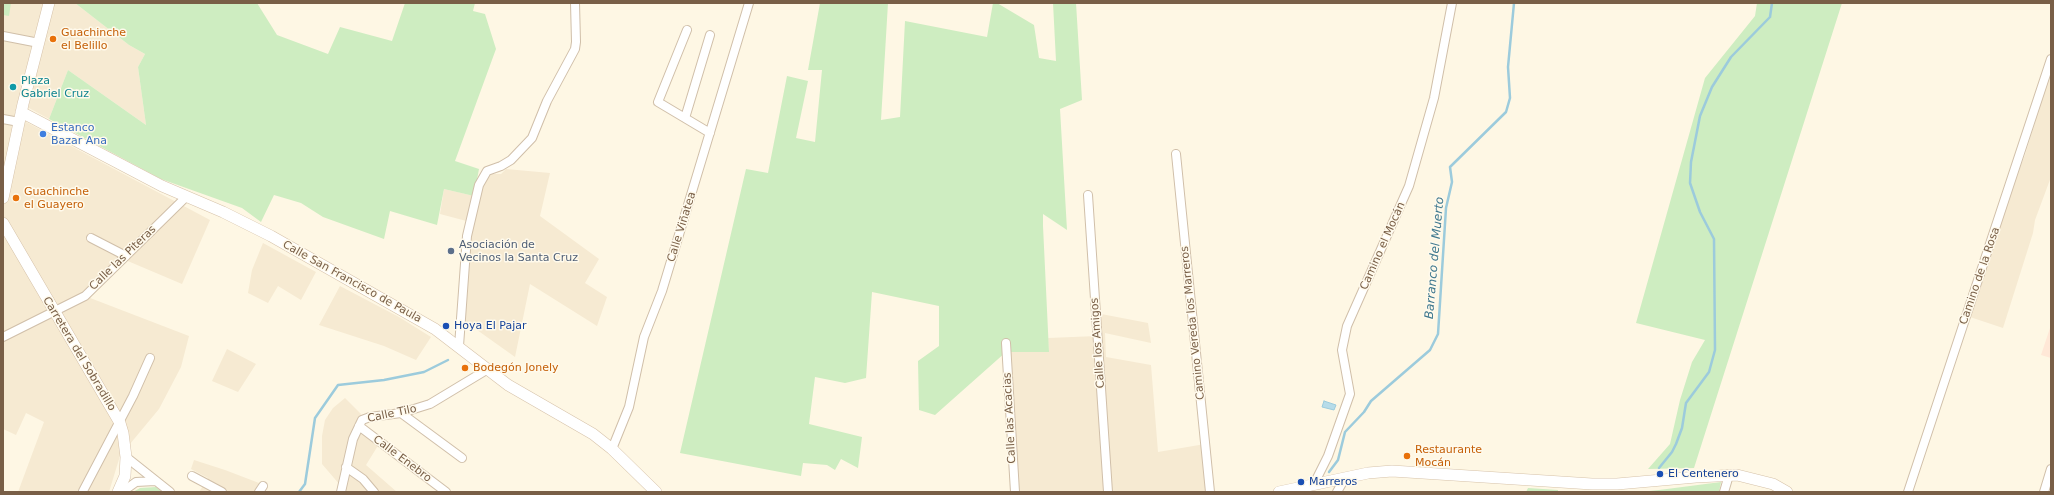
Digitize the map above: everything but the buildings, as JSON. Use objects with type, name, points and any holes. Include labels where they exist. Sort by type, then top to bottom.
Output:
[{"type":"main road","points":[[3,198],[20,117],[49,3]]},
{"type":"main road","name":"Calle San Francisco de Paula","points":[[20,117],[186,197],[224,212],[271,236],[435,328],[508,385],[573,422],[612,449],[656,492]]},
{"type":"main road","name":"Carretera del Sobradillo","points":[[3,223],[120,422],[126,445],[126,457],[125,476],[118,492]]},
{"type":"main road","points":[[1279,492],[1368,473],[1407,471],[1592,484],[1617,484],[1729,475],[1773,484],[1787,492]]},
{"type":"street","points":[[459,346],[467,236],[479,185],[487,171],[501,166],[511,160],[532,138],[547,101],[574,49],[576,42],[575,3]]},
{"type":"street","name":"Calle Viñatea","points":[[612,449],[629,407],[644,337],[662,291],[749,3]]},
{"type":"street","name":"Camino el Mocán","points":[[1314,484],[1328,456],[1350,394],[1342,350],[1347,326],[1409,186],[1434,98],[1452,3]]},
{"type":"street","points":[[687,30],[658,102],[710,133]]},
{"type":"street","points":[[685,118],[710,35]]},
{"type":"street","points":[[3,36],[39,43]]},
{"type":"street","name":"Camino de la Rosa","points":[[1908,492],[2051,59]]},
{"type":"street","points":[[3,119],[20,117]]},
{"type":"street","name":"Camino Vereda los Marreros","points":[[1176,154],[1210,492]]},
{"type":"street","name":"Calle los Amigos","points":[[1088,195],[1108,492]]},
{"type":"street","name":"Calle las Piteras","points":[[3,337],[85,296],[186,197]]},
{"type":"street","points":[[91,238],[126,256]]},
{"type":"street","name":"Calle las Acacias","points":[[1006,343],[1015,492]]},
{"type":"street","points":[[84,491],[120,422],[150,358]]},
{"type":"street","name":"Calle Tilo","points":[[341,492],[353,439],[362,420],[370,417],[401,413],[436,402],[488,369]]},
{"type":"street","points":[[401,413],[462,458]]},
{"type":"street","name":"Calle Enebro","points":[[359,426],[446,492]]},
{"type":"street","points":[[126,457],[170,492]]},
{"type":"street","points":[[346,467],[363,479],[374,492]]},
{"type":"street","points":[[2044,492],[2051,469]]},
{"type":"street","points":[[1724,492],[1729,475]]},
{"type":"street","points":[[192,476],[222,492]]},
{"type":"street","points":[[1337,492],[1345,478]]},
{"type":"street","points":[[122,492],[136,482],[155,481]]},
{"type":"shaded area","points":[[3,3],[75,3],[129,45],[145,54],[138,67],[146,125],[68,70],[49,119],[29,108],[26,122],[210,220],[182,284],[123,259],[85,296],[189,336],[181,367],[159,409],[120,456],[109,492],[18,492],[44,422],[26,413],[16,435],[3,429]]},
{"type":"shaded area","points":[[2051,69],[2051,177],[2035,220],[2033,233],[2003,328],[1970,317],[2013,185],[2025,155]]},
{"type":"shaded area","points":[[506,169],[550,173],[540,216],[599,259],[585,283],[607,297],[597,326],[530,284],[515,357],[463,320],[470,242],[474,223],[440,214],[444,189],[479,197],[486,177],[490,174],[501,174]]},
{"type":"shaded area","points":[[263,243],[316,272],[301,300],[278,286],[268,303],[248,293],[252,270]]},
{"type":"shaded area","points":[[340,286],[399,317],[431,337],[416,360],[384,346],[319,325]]},
{"type":"shaded area","points":[[1096,313],[1148,323],[1151,343],[1105,333],[1106,357],[1151,365],[1158,452],[1205,444],[1210,492],[1015,492],[1006,352],[1049,352],[1048,338],[1097,336]]},
{"type":"shaded area","points":[[2051,325],[2051,358],[2041,355]]},
{"type":"shaded area","points":[[227,349],[256,364],[238,392],[212,381]]},
{"type":"shaded area","points":[[345,398],[361,414],[350,437],[340,485],[322,464],[322,436],[325,420],[333,408]]},
{"type":"shaded area","points":[[362,432],[379,444],[366,465],[397,492],[342,492],[356,443]]},
{"type":"shaded area","points":[[194,460],[259,483],[254,492],[199,492],[208,478],[191,469]]},
{"type":"green space","points":[[3,3],[11,3],[9,16],[3,15]]},
{"type":"green space","points":[[75,3],[257,3],[277,35],[328,54],[340,27],[392,41],[405,3],[475,3],[473,11],[485,14],[496,49],[455,161],[479,169],[474,196],[444,189],[437,225],[390,211],[384,239],[323,217],[301,203],[274,195],[261,222],[242,208],[161,179],[49,119],[68,70],[146,125],[138,67],[145,54],[129,45]]},
{"type":"green space","points":[[820,3],[888,3],[881,120],[900,117],[905,21],[987,37],[993,3],[997,3],[1034,25],[1039,58],[1056,61],[1053,3],[1076,3],[1082,100],[1060,109],[1067,230],[1043,214],[1049,352],[1006,352],[935,415],[919,410],[918,361],[939,346],[939,306],[872,292],[866,378],[845,383],[815,377],[809,424],[862,437],[858,468],[841,459],[835,470],[827,465],[803,463],[801,476],[680,453],[746,169],[768,173],[787,76],[808,81],[796,138],[815,142],[822,70],[808,70]]},
{"type":"green space","points":[[1757,3],[1842,3],[1694,468],[1648,469],[1670,444],[1680,400],[1692,362],[1705,340],[1636,323],[1705,78],[1755,16]]},
{"type":"green space","points":[[1721,482],[1719,492],[1639,492],[1659,490]]},
{"type":"green space","points":[[156,487],[162,492],[133,492],[140,488]]},
{"type":"green space","points":[[1528,488],[1558,490],[1558,492],[1526,492]]},
{"type":"water","points":[[1324,401],[1336,405],[1334,410],[1322,407]]},
{"type":"waterway","name":"Barranco del Muerto","points":[[1329,472],[1338,460],[1345,432],[1364,412],[1371,401],[1430,350],[1438,334],[1446,208],[1452,182],[1450,167],[1506,112],[1510,98],[1508,67],[1514,3]]},
{"type":"waterway","points":[[1659,468],[1672,452],[1676,444],[1682,428],[1686,403],[1709,372],[1715,350],[1714,239],[1700,212],[1690,183],[1691,162],[1700,116],[1712,87],[1731,57],[1770,17],[1772,3]]},
{"type":"waterway","points":[[299,492],[305,484],[315,418],[338,385],[384,380],[424,372],[448,360]]},
{"type":"place","name":"Guachinche el Belillo","points":[[53,39]]},
{"type":"place","name":"Plaza Gabriel Cruz","points":[[13,87]]},
{"type":"place","name":"Estanco Bazar Ana","points":[[43,134]]},
{"type":"place","name":"Guachinche el Guayero","points":[[16,198]]},
{"type":"place","name":"Asociación de Vecinos la Santa Cruz","points":[[451,251]]},
{"type":"place","name":"Hoya El Pajar","points":[[446,326]]},
{"type":"place","name":"Bodegón Jonely","points":[[465,368]]},
{"type":"place","name":"Restaurante Mocán","points":[[1407,456]]},
{"type":"place","name":"El Centenero","points":[[1660,474]]},
{"type":"place","name":"Marreros","points":[[1301,482]]}]
